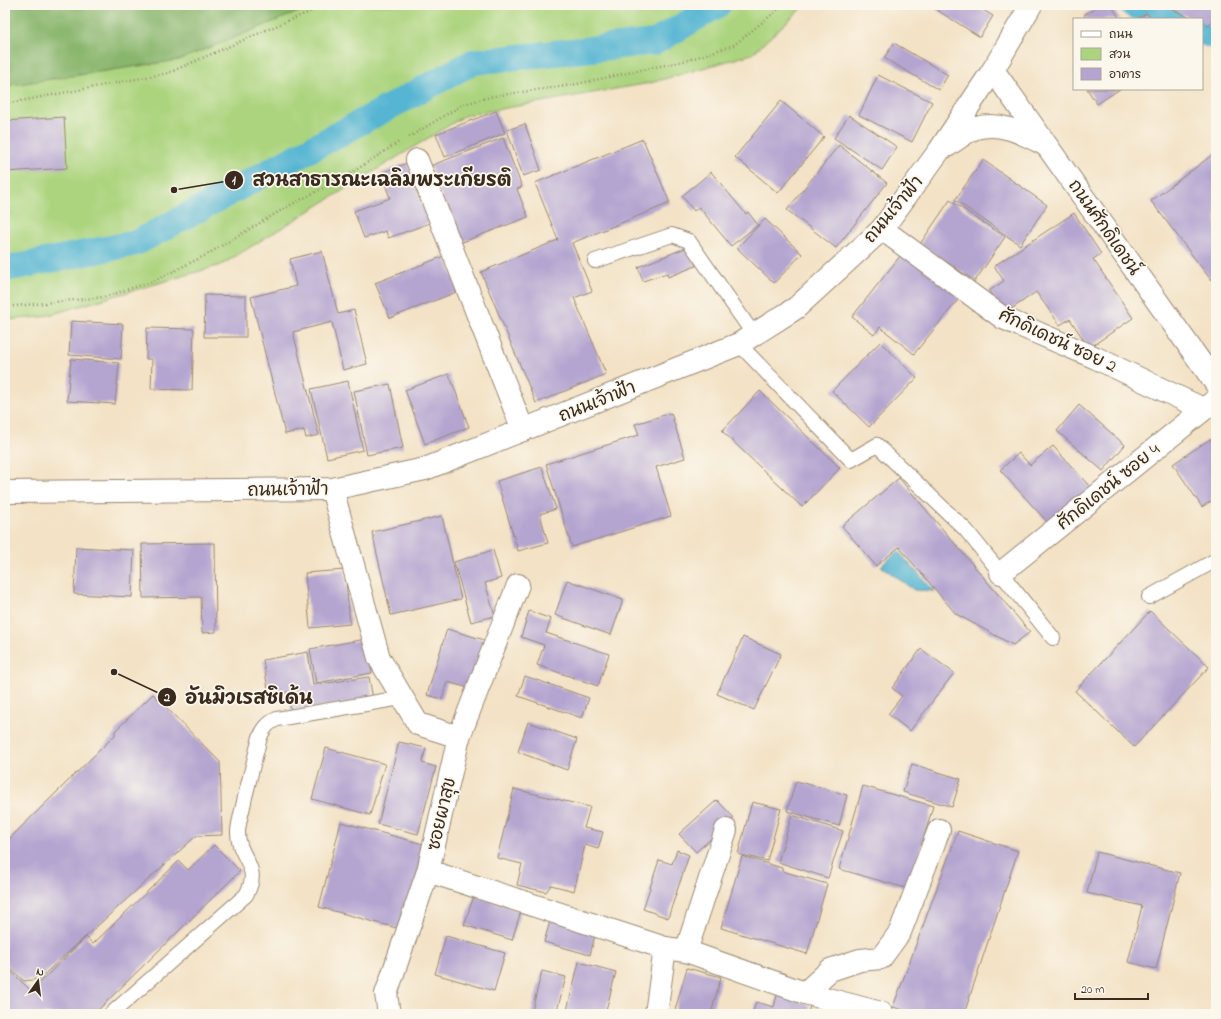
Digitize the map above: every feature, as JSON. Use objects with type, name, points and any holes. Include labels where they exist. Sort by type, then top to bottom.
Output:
[{"type":"street","name":"ถนนเจ้าฟ้า","points":[[5,492],[332,488],[424,469],[746,340],[796,308],[882,229],[939,151],[993,70],[1028,10]]},
{"type":"street","name":"ถนนศักดิเดชน์","points":[[993,70],[1216,384]]},
{"type":"street","points":[[939,151],[975,128],[990,127],[1015,129],[1046,145]]},
{"type":"street","points":[[417,160],[523,430]]},
{"type":"street","name":"ศักดิเดชน์ ซอย 2","points":[[882,229],[1003,318],[1210,405]]},
{"type":"street","name":"ศักดิเดชน์ ซอย 4","points":[[1001,573],[1210,405]]},
{"type":"street","points":[[332,488],[379,658],[401,698],[418,724],[459,737]]},
{"type":"street","name":"ซอยผาสุข","points":[[518,585],[459,737],[428,871],[665,948],[686,951],[806,993],[881,1013]]},
{"type":"street","points":[[686,951],[726,830]]},
{"type":"street","points":[[806,993],[830,970],[860,960],[881,958],[900,932],[939,830]]},
{"type":"street","points":[[388,1014],[386,994],[428,871]]},
{"type":"street","points":[[656,1014],[665,948]]},
{"type":"lane","points":[[595,261],[672,235],[688,241],[746,340],[851,460],[877,445],[966,530],[1054,638]]},
{"type":"lane","points":[[1149,597],[1216,560]]},
{"type":"lane","points":[[111,1014],[246,895],[249,890],[252,873],[250,865],[241,847],[238,831],[260,737],[267,725],[277,719],[401,698]]},
{"type":"path","points":[[5,104],[168,73],[327,5]]},
{"type":"green space","points":[[5,5],[805,5],[752,54],[650,83],[466,115],[221,265],[42,317],[5,320]]},
{"type":"green space","points":[[5,5],[315,5],[179,60],[5,86]]},
{"type":"water","points":[[898,551],[934,591],[914,590],[881,566]]},
{"type":"building","points":[[929,5],[975,5],[993,16],[980,37]]},
{"type":"building","points":[[1100,5],[1111,5],[1119,18],[1086,18],[1084,15]]},
{"type":"building","points":[[1163,5],[1216,5],[1216,12],[1209,26],[1203,23],[1203,18],[1191,18]]},
{"type":"building","points":[[1147,13],[1150,18],[1140,18]]},
{"type":"building","points":[[894,43],[948,75],[939,90],[884,58]]},
{"type":"building","points":[[878,75],[932,102],[912,142],[859,115]]},
{"type":"building","points":[[1088,90],[1118,90],[1097,104]]},
{"type":"building","points":[[781,101],[824,137],[778,193],[735,157]]},
{"type":"building","points":[[496,111],[505,133],[445,157],[436,134]]},
{"type":"building","points":[[849,115],[897,147],[882,170],[834,138]]},
{"type":"building","points":[[64,117],[67,168],[5,172],[5,121]]},
{"type":"building","points":[[525,124],[541,170],[523,176],[507,130]]},
{"type":"building","points":[[503,138],[522,187],[517,189],[528,217],[460,243],[430,166]]},
{"type":"building","points":[[643,139],[670,203],[572,243],[592,291],[574,298],[606,374],[536,403],[481,272],[558,240],[535,183]]},
{"type":"building","points":[[839,145],[887,183],[836,248],[787,210]]},
{"type":"building","points":[[1216,152],[1216,276],[1211,280],[1151,201]]},
{"type":"building","points":[[983,160],[1047,205],[1020,245],[955,200]]},
{"type":"building","points":[[407,163],[430,223],[388,238],[386,231],[364,238],[354,211],[390,198],[381,173]]},
{"type":"building","points":[[711,172],[746,214],[748,212],[758,225],[731,246],[699,207],[694,211],[682,196]]},
{"type":"building","points":[[950,200],[1005,237],[975,281],[920,244]]},
{"type":"building","points":[[1074,213],[1101,254],[1093,259],[1133,318],[1089,348],[1070,319],[1060,325],[1036,292],[1004,314],[989,291],[1004,281],[994,266]]},
{"type":"building","points":[[765,219],[802,254],[774,283],[737,248]]},
{"type":"building","points":[[688,247],[696,266],[668,277],[667,273],[643,281],[638,267]]},
{"type":"building","points":[[322,251],[338,314],[354,310],[367,364],[343,370],[332,322],[293,332],[319,435],[306,438],[304,430],[285,434],[251,297],[296,286],[290,259]]},
{"type":"building","points":[[904,251],[961,296],[914,354],[880,327],[874,335],[852,317]]},
{"type":"building","points":[[444,256],[459,291],[390,318],[375,283]]},
{"type":"building","points":[[205,295],[246,296],[246,337],[204,337]]},
{"type":"building","points":[[71,321],[123,324],[121,359],[69,355]]},
{"type":"building","points":[[147,328],[194,329],[192,390],[151,389],[152,359],[146,359]]},
{"type":"building","points":[[880,342],[917,378],[869,427],[832,391]]},
{"type":"building","points":[[71,359],[119,363],[115,404],[67,401]]},
{"type":"building","points":[[449,374],[469,427],[425,444],[405,390]]},
{"type":"building","points":[[348,381],[363,450],[327,458],[311,389]]},
{"type":"building","points":[[390,384],[403,448],[367,455],[354,391]]},
{"type":"building","points":[[760,391],[840,468],[802,507],[722,431]]},
{"type":"building","points":[[1079,405],[1125,445],[1103,471],[1057,431]]},
{"type":"building","points":[[671,413],[685,458],[656,467],[671,516],[572,547],[546,464],[639,435],[635,424]]},
{"type":"building","points":[[1210,439],[1216,447],[1216,498],[1202,507],[1173,464]]},
{"type":"building","points":[[1053,446],[1091,488],[1050,525],[1000,470],[1019,453],[1030,465]]},
{"type":"building","points":[[542,467],[556,509],[540,514],[548,543],[518,551],[497,481]]},
{"type":"building","points":[[899,478],[1030,632],[1013,645],[956,614],[899,547],[876,566],[842,526]]},
{"type":"building","points":[[442,516],[461,599],[391,615],[372,532]]},
{"type":"building","points":[[215,543],[216,632],[202,633],[201,597],[143,598],[142,544]]},
{"type":"building","points":[[76,547],[134,550],[132,597],[74,594]]},
{"type":"building","points":[[493,550],[501,578],[485,583],[495,616],[471,622],[454,562]]},
{"type":"building","points":[[345,570],[350,624],[310,628],[305,573]]},
{"type":"building","points":[[567,580],[623,600],[611,635],[555,615]]},
{"type":"building","points":[[529,611],[551,619],[546,633],[609,654],[598,686],[537,665],[544,645],[521,637]]},
{"type":"building","points":[[1150,611],[1209,667],[1134,747],[1075,691]]},
{"type":"building","points":[[447,629],[488,641],[473,689],[447,682],[442,699],[427,695]]},
{"type":"building","points":[[743,637],[781,654],[754,710],[717,694]]},
{"type":"building","points":[[366,639],[372,673],[316,683],[310,649]]},
{"type":"building","points":[[921,649],[954,673],[910,731],[888,714],[902,696],[892,688]]},
{"type":"building","points":[[308,652],[313,685],[369,677],[373,699],[291,712],[288,692],[269,695],[263,660]]},
{"type":"building","points":[[525,676],[589,698],[582,718],[518,696]]},
{"type":"building","points":[[153,694],[220,762],[222,835],[196,836],[39,979],[24,981],[5,963],[5,843],[115,735],[115,731]]},
{"type":"building","points":[[528,722],[577,739],[567,770],[518,752]]},
{"type":"building","points":[[399,742],[426,748],[422,763],[436,767],[418,834],[378,824]]},
{"type":"building","points":[[326,748],[385,764],[370,815],[312,799]]},
{"type":"building","points":[[912,764],[961,779],[952,807],[903,792]]},
{"type":"building","points":[[796,781],[847,795],[839,826],[787,811]]},
{"type":"building","points":[[863,786],[933,806],[909,889],[839,869]]},
{"type":"building","points":[[514,789],[590,807],[584,828],[603,832],[598,849],[585,845],[574,891],[551,885],[546,892],[517,885],[522,864],[497,858]]},
{"type":"building","points":[[717,800],[734,818],[696,852],[679,834]]},
{"type":"building","points":[[752,802],[781,809],[767,861],[738,854]]},
{"type":"building","points":[[792,815],[843,831],[828,878],[778,862]]},
{"type":"building","points":[[341,822],[427,845],[404,930],[319,907]]},
{"type":"building","points":[[958,831],[1018,851],[964,1014],[917,1014],[893,1007]]},
{"type":"building","points":[[214,845],[240,871],[94,1014],[5,1014],[5,968],[7,967],[31,991],[86,937],[93,944],[179,861],[188,870]]},
{"type":"building","points":[[677,850],[689,855],[668,918],[643,909],[659,860],[672,864]]},
{"type":"building","points":[[1097,852],[1180,873],[1156,969],[1128,962],[1142,906],[1087,893]]},
{"type":"building","points":[[742,856],[782,868],[782,871],[827,884],[807,954],[721,928]]},
{"type":"building","points":[[474,896],[521,911],[512,940],[464,925]]},
{"type":"building","points":[[551,918],[596,931],[590,955],[544,942]]},
{"type":"building","points":[[446,936],[505,953],[494,991],[435,974]]},
{"type":"building","points":[[579,962],[616,972],[605,1014],[566,1014]]},
{"type":"building","points":[[687,968],[721,977],[711,1014],[674,1014]]},
{"type":"building","points":[[542,971],[566,977],[556,1014],[531,1014]]},
{"type":"building","points":[[777,995],[810,1005],[808,1014],[752,1014],[756,1002],[774,1007]]},
{"type":"waterway","points":[[5,269],[136,243],[473,62],[655,42],[718,5]]},
{"type":"waterway","points":[[1133,5],[1167,18]]},
{"type":"waterway","points":[[1203,32],[1216,37]]},
{"type":"place","name":"สวนสาธารณะเฉลิมพระเกียรติ","points":[[174,190]]},
{"type":"place","name":"อันมิวเรสซิเด้น","points":[[114,672]]}]
